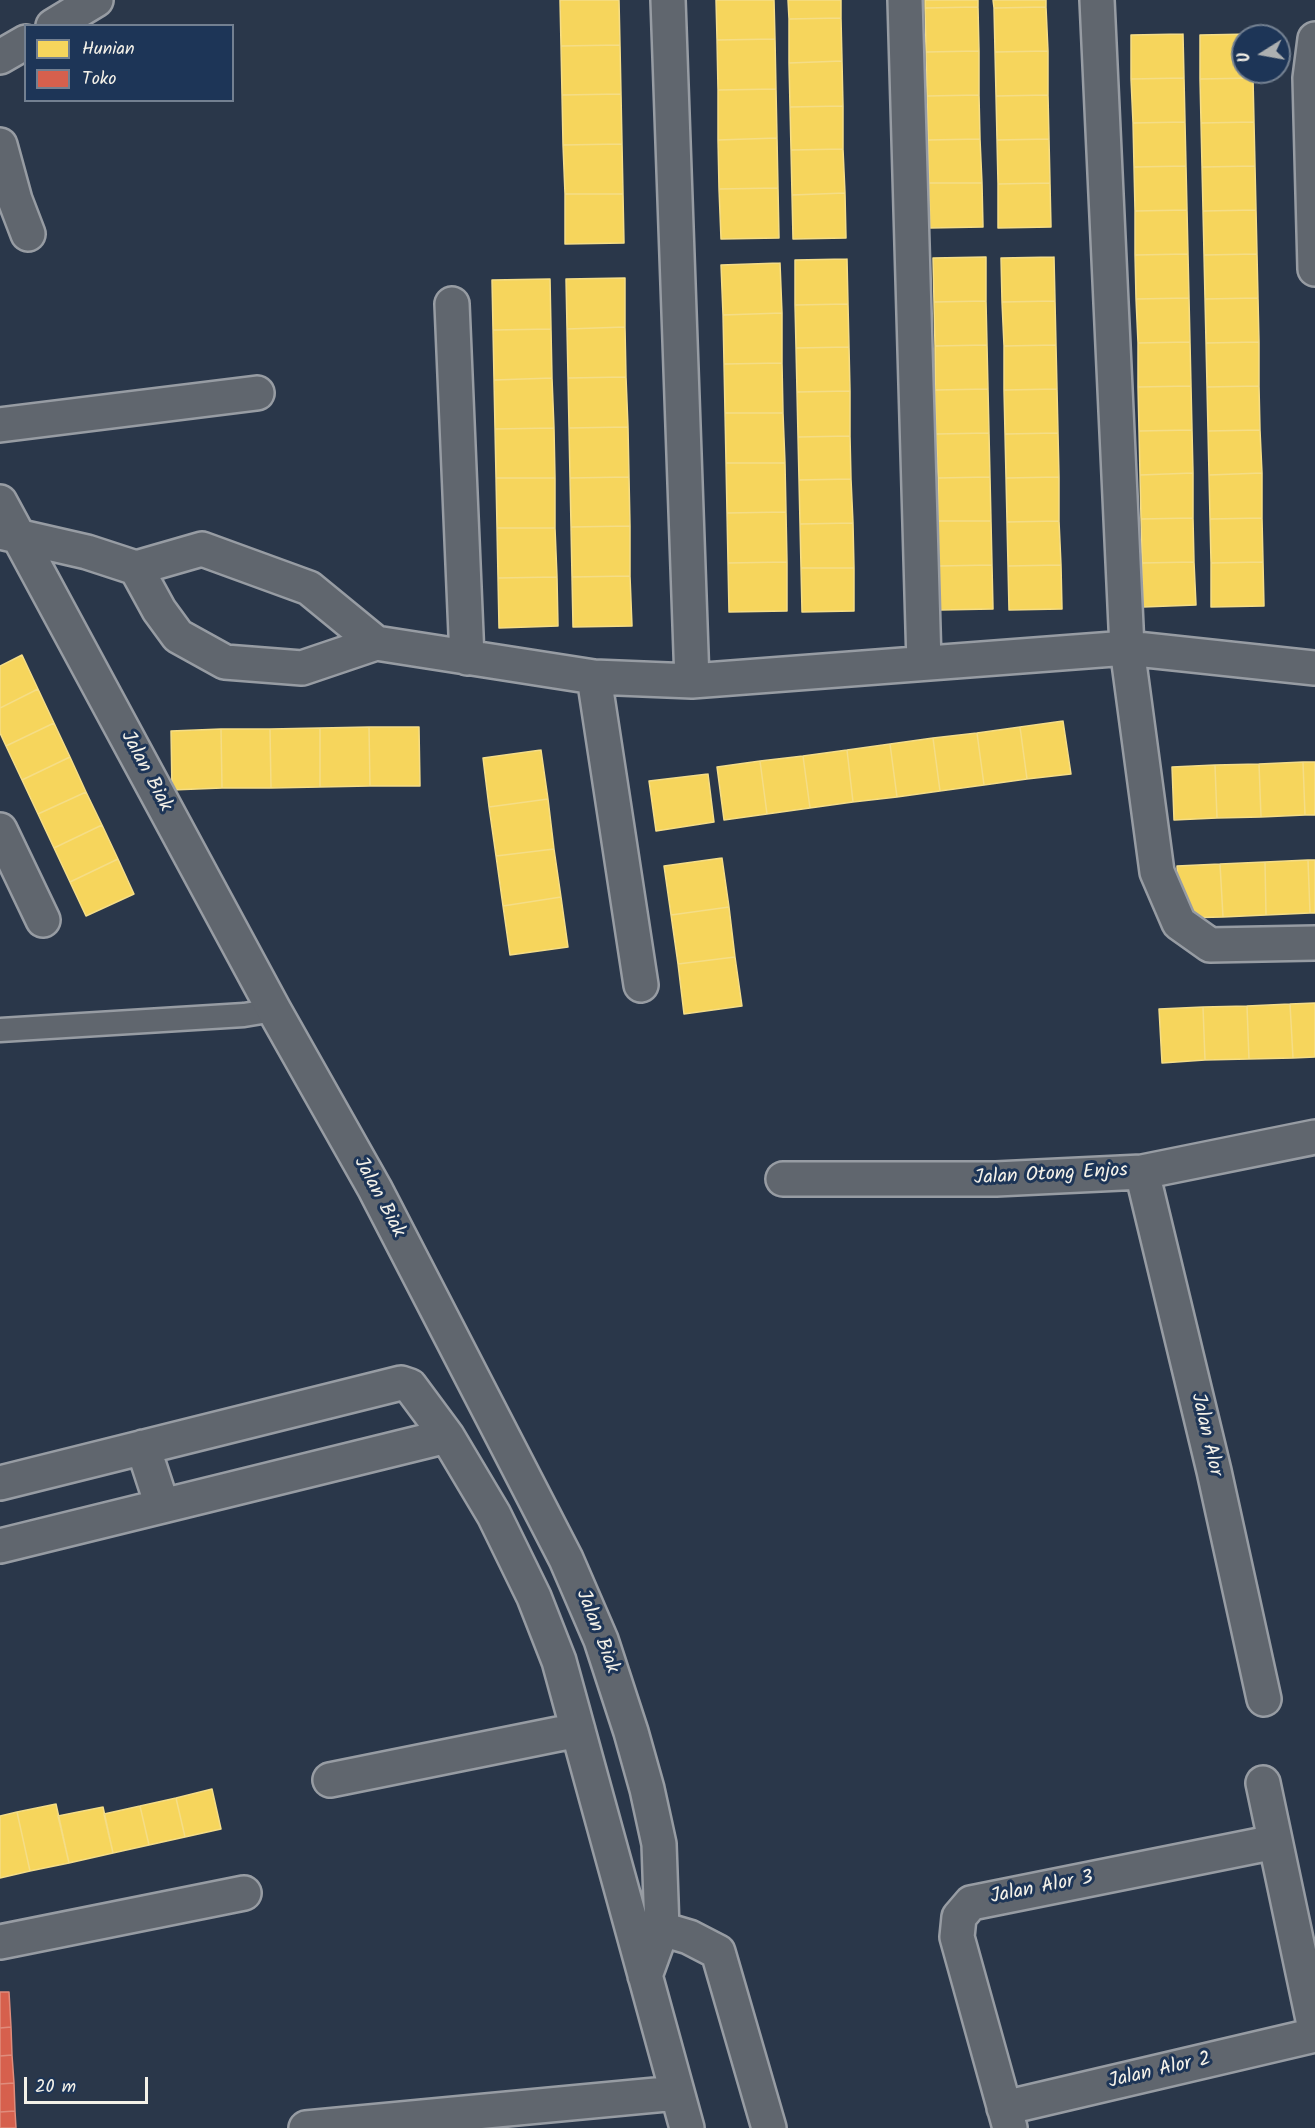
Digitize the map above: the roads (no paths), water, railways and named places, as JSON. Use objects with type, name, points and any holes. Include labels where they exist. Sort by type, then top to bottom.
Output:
[{"type":"street","points":[[56,24],[96,0]]},
{"type":"street","points":[[668,0],[692,681]]},
{"type":"street","points":[[905,0],[924,663]]},
{"type":"street","points":[[1097,0],[1127,648],[1157,872],[1179,923],[1210,945],[1315,944]]},
{"type":"street","points":[[1315,39],[1310,78],[1315,269]]},
{"type":"street","points":[[0,57],[24,43]]},
{"type":"street","points":[[0,145],[15,200],[28,234]]},
{"type":"street","points":[[452,304],[467,658]]},
{"type":"street","points":[[0,425],[257,393]]},
{"type":"street","name":"Jalan Biak","points":[[0,502],[9,533],[375,1190],[566,1559],[601,1640],[631,1732],[658,1844],[662,1929],[645,1976]]},
{"type":"street","points":[[9,533],[87,552],[135,568],[202,549],[309,588],[376,643]]},
{"type":"street","points":[[135,568],[159,610],[178,636],[225,662],[302,668],[376,643],[594,677],[692,681],[1127,648],[1315,668]]},
{"type":"street","points":[[594,677],[641,986]]},
{"type":"street","points":[[0,830],[43,920]]},
{"type":"street","name":"Jalan Otong Enjos","points":[[783,1179],[996,1179],[1142,1172],[1315,1137]]},
{"type":"street","name":"Jalan Alor","points":[[1142,1172],[1214,1471],[1264,1699]]},
{"type":"street","points":[[0,1483],[401,1383],[413,1389],[447,1436],[494,1515],[534,1597],[559,1661],[687,2128]]},
{"type":"street","points":[[0,1546],[447,1436]]},
{"type":"street","points":[[143,1447],[162,1505]]},
{"type":"street","points":[[330,1780],[578,1730]]},
{"type":"street","points":[[1263,1783],[1315,2028]]},
{"type":"street","name":"Jalan Alor 3","points":[[1007,2118],[957,1937],[959,1917],[971,1903],[1275,1842]]},
{"type":"street","points":[[0,1942],[244,1893]]},
{"type":"street","points":[[662,1929],[688,1937],[718,1952],[769,2128]]},
{"type":"street","name":"Jalan Alor 2","points":[[1007,2118],[1315,2036]]},
{"type":"street","points":[[306,2128],[677,2093]]},
{"type":"lane","points":[[0,1030],[244,1015],[274,1010]]}]
